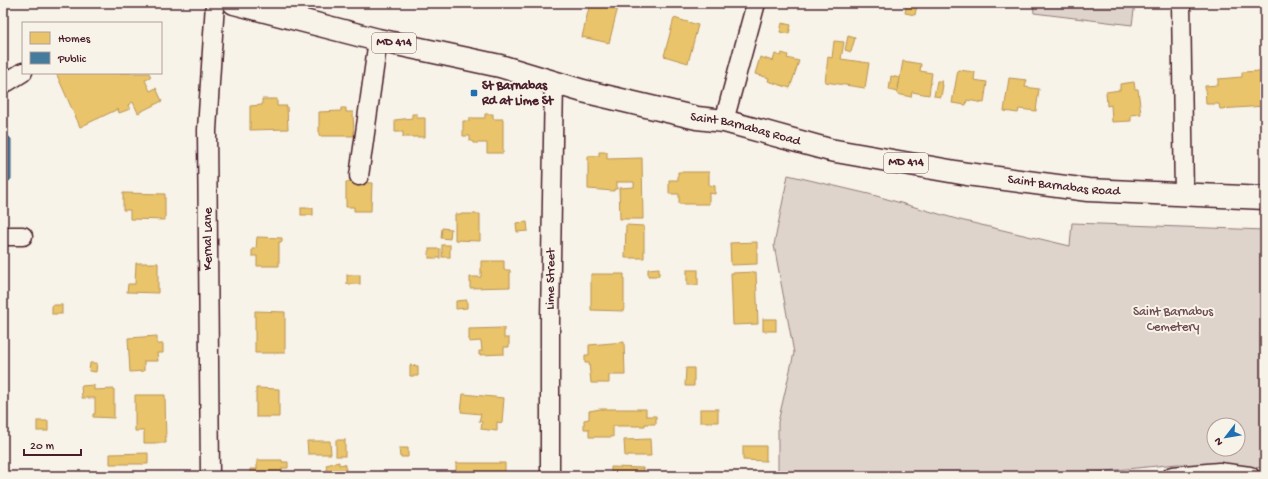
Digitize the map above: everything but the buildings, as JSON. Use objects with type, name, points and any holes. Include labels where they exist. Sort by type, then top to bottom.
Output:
[{"type":"main road","name":"Saint Barnabas Road","points":[[234,3],[378,40],[500,66],[584,91],[697,118],[724,121],[830,150],[966,174],[1088,190],[1265,198]]},
{"type":"street","name":"Kernal Lane","points":[[210,476],[207,130],[215,3]]},
{"type":"street","points":[[724,121],[756,3]]},
{"type":"street","points":[[1181,3],[1184,195]]},
{"type":"street","points":[[359,176],[378,40]]},
{"type":"street","points":[[3,82],[7,82],[22,73]]},
{"type":"street","name":"Lime Street","points":[[550,476],[550,321],[554,81]]},
{"type":"street","points":[[3,236],[23,236]]},
{"type":"street","points":[[1172,476],[1219,472],[1250,476]]},
{"type":"green space","points":[[1033,3],[1135,3],[1132,25],[1034,13]]},
{"type":"green space","name":"Saint Barnabus Cemetery","points":[[788,175],[873,195],[960,220],[1070,246],[1072,223],[1265,230],[1265,468],[1177,464],[1056,476],[778,476],[778,422],[794,353],[774,245]]},
{"type":"place","name":"St Barnabas Rd at Lime St","points":[[474,93]]}]
